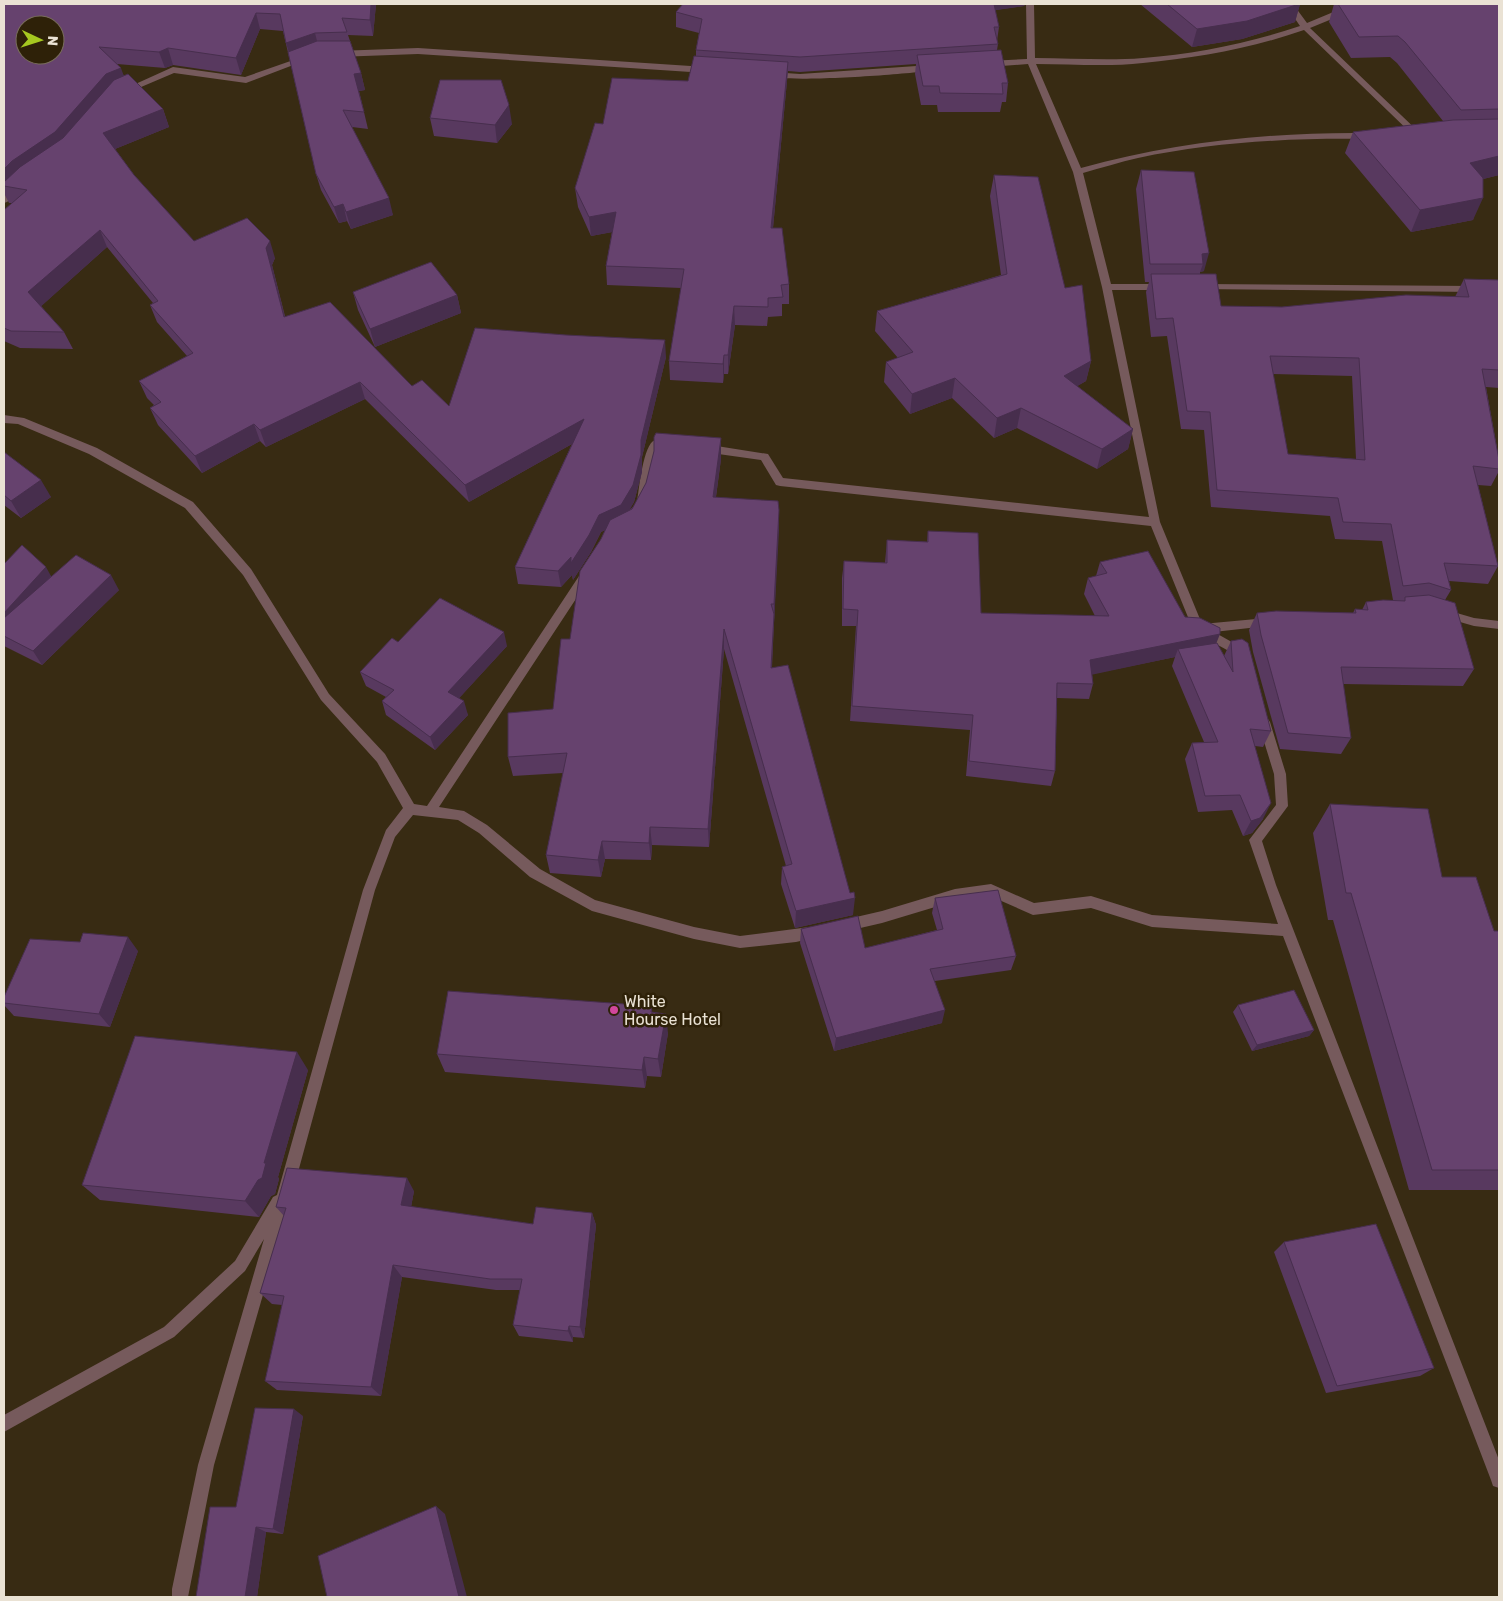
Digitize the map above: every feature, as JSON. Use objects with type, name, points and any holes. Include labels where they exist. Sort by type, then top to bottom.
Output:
[{"type":"street","points":[[1030,4],[1031,61],[1078,172],[1107,287],[1155,522],[1198,629],[1247,655],[1249,665]]},
{"type":"street","points":[[1289,4],[1305,27],[1426,137],[1401,137]]},
{"type":"street","points":[[983,64],[1031,61],[1142,61],[1273,38],[1305,27],[1336,12],[1356,8]]},
{"type":"street","points":[[330,54],[418,51],[712,71]]},
{"type":"street","points":[[116,94],[173,70],[246,80],[311,57]]},
{"type":"street","points":[[761,74],[800,77],[945,67]]},
{"type":"street","points":[[1078,172],[1144,154],[1220,143],[1314,134],[1372,136]]},
{"type":"street","points":[[4,200],[24,181]]},
{"type":"street","points":[[1107,287],[1175,287]]},
{"type":"street","points":[[1195,287],[1478,289]]},
{"type":"street","points":[[4,419],[20,421],[93,451],[189,505],[247,572],[325,697],[381,758],[410,810]]},
{"type":"street","points":[[637,510],[642,503],[649,472],[649,458],[655,444],[689,446],[764,457],[780,482],[1155,522]]},
{"type":"street","points":[[430,811],[593,563]]},
{"type":"street","points":[[1428,609],[1474,622],[1499,625]]},
{"type":"street","points":[[1198,629],[1274,621]]},
{"type":"street","points":[[1262,712],[1280,774],[1282,806],[1255,840],[1287,930],[1499,1480]]},
{"type":"street","points":[[410,810],[460,815],[483,829],[535,873],[592,905],[694,934],[740,942],[796,936],[882,917],[955,895],[991,890],[1034,909],[1091,902],[1152,922],[1287,930]]},
{"type":"street","points":[[180,1597],[180,1589],[206,1465],[288,1187],[369,890],[390,834],[410,810]]},
{"type":"street","points":[[4,1424],[169,1332],[240,1266],[288,1187]]},
{"type":"building","points":[[4,4],[371,4],[370,20],[342,18],[347,32],[315,33],[286,43],[280,14],[256,13],[236,58],[168,48],[159,52],[99,47],[121,68],[106,74],[55,132],[12,161],[4,169]]},
{"type":"building","points":[[683,4],[994,4],[999,27],[994,27],[998,44],[800,57],[696,50],[702,19],[676,12]]},
{"type":"building","points":[[1167,4],[1299,4],[1247,21],[1197,29]]},
{"type":"building","points":[[1338,4],[1499,4],[1499,109],[1461,110],[1405,42],[1398,36],[1359,37]]},
{"type":"building","points":[[317,41],[350,41],[361,73],[354,74],[364,112],[343,110],[389,198],[346,212],[343,204],[334,207],[316,174],[288,52]]},
{"type":"building","points":[[1001,50],[1008,83],[1002,83],[1003,94],[940,93],[939,86],[923,86],[917,55]]},
{"type":"building","points":[[694,56],[788,62],[771,228],[782,228],[789,284],[781,285],[783,297],[768,298],[768,307],[734,306],[728,355],[724,355],[723,364],[669,361],[684,269],[606,266],[616,212],[589,217],[575,188],[595,123],[603,124],[612,78],[688,81]]},
{"type":"building","points":[[128,74],[163,109],[103,133],[134,175],[194,241],[247,218],[270,241],[266,248],[284,317],[330,302],[412,386],[422,380],[449,406],[475,328],[665,340],[641,440],[641,455],[633,485],[621,505],[599,515],[571,563],[571,557],[558,571],[515,567],[584,419],[465,485],[360,382],[260,430],[254,424],[195,456],[150,408],[161,402],[139,381],[193,353],[150,305],[158,301],[100,230],[28,292],[64,332],[11,331],[4,328],[4,210],[27,190],[4,186],[4,182],[20,167],[63,138],[114,80]]},
{"type":"building","points":[[440,80],[501,80],[509,105],[495,125],[430,118]]},
{"type":"building","points":[[1499,119],[1499,156],[1470,163],[1483,178],[1483,198],[1420,210],[1353,132],[1453,120]]},
{"type":"building","points":[[1141,170],[1194,172],[1209,253],[1202,254],[1203,264],[1150,264]]},
{"type":"building","points":[[994,175],[1038,177],[1065,288],[1082,285],[1091,361],[1064,376],[1133,429],[1102,449],[1021,408],[997,418],[955,378],[912,394],[886,362],[913,352],[877,311],[1007,274]]},
{"type":"building","points":[[431,262],[457,295],[370,329],[353,292]]},
{"type":"building","points":[[1151,274],[1216,274],[1221,306],[1282,307],[1406,295],[1469,297],[1464,279],[1499,280],[1499,370],[1482,369],[1499,460],[1499,469],[1473,466],[1498,566],[1444,563],[1451,590],[1429,583],[1403,586],[1391,524],[1343,522],[1338,498],[1217,490],[1210,412],[1187,411],[1173,318],[1156,319]],"holes":[[[1270,356],[1359,358],[1365,460],[1288,454]]]},
{"type":"building","points":[[656,433],[721,438],[713,497],[778,501],[774,604],[771,604],[774,614],[771,668],[788,665],[850,893],[854,892],[855,898],[796,911],[782,867],[792,864],[724,629],[708,829],[650,827],[649,843],[602,841],[598,860],[546,855],[567,753],[508,757],[508,713],[553,709],[561,639],[570,639],[580,571],[601,539],[610,520],[632,509],[646,483],[654,451],[654,437]]},
{"type":"building","points":[[4,452],[41,480],[11,501],[4,495]]},
{"type":"building","points":[[928,531],[978,533],[981,613],[1109,616],[1088,578],[1107,573],[1100,562],[1148,551],[1185,617],[1200,618],[1220,628],[1220,634],[1090,660],[1093,684],[1057,683],[1055,771],[969,761],[973,715],[852,706],[858,610],[843,609],[844,561],[887,563],[887,540],[928,542]]},
{"type":"building","points":[[22,545],[46,567],[4,613],[4,564]]},
{"type":"building","points":[[76,555],[111,575],[33,651],[4,636],[4,618]]},
{"type":"building","points":[[1429,595],[1455,603],[1474,669],[1341,667],[1351,738],[1288,733],[1261,635],[1257,613],[1276,611],[1356,613],[1355,609],[1368,610],[1366,602],[1383,600],[1405,601],[1405,597]]},
{"type":"building","points":[[440,598],[504,632],[448,692],[464,701],[430,737],[382,701],[394,690],[360,672],[392,638],[398,642]]},
{"type":"building","points":[[1242,639],[1248,643],[1271,731],[1250,729],[1271,803],[1260,818],[1251,821],[1240,795],[1205,796],[1192,743],[1218,742],[1178,649],[1217,643],[1233,672],[1231,641]]},
{"type":"building","points":[[1330,804],[1428,809],[1442,877],[1476,877],[1494,931],[1499,931],[1499,1170],[1432,1170],[1351,893],[1346,893]]},
{"type":"building","points":[[998,890],[1016,956],[930,969],[945,1010],[836,1038],[801,929],[858,916],[865,948],[943,929],[935,898]]},
{"type":"building","points":[[83,933],[128,937],[99,1014],[4,1003],[4,997],[30,939],[80,942]]},
{"type":"building","points":[[1294,990],[1314,1030],[1257,1045],[1238,1005]]},
{"type":"building","points":[[448,991],[652,1006],[651,1012],[666,1014],[658,1059],[644,1057],[642,1070],[437,1054]]},
{"type":"building","points":[[135,1036],[297,1052],[264,1163],[266,1163],[262,1178],[258,1180],[245,1201],[82,1185]]},
{"type":"building","points":[[287,1168],[407,1178],[401,1205],[533,1224],[536,1207],[592,1213],[580,1327],[569,1326],[568,1331],[513,1325],[522,1279],[490,1279],[393,1265],[371,1387],[265,1381],[284,1296],[260,1293],[286,1208],[276,1207]]},
{"type":"building","points":[[1376,1224],[1434,1368],[1337,1386],[1284,1242]]},
{"type":"building","points":[[255,1408],[294,1409],[273,1529],[256,1527],[245,1597],[196,1597],[210,1507],[236,1507]]},
{"type":"building","points":[[436,1506],[459,1597],[327,1597],[318,1556]]},
{"type":"place","name":"White Hourse Hotel","points":[[614,1010]]}]
